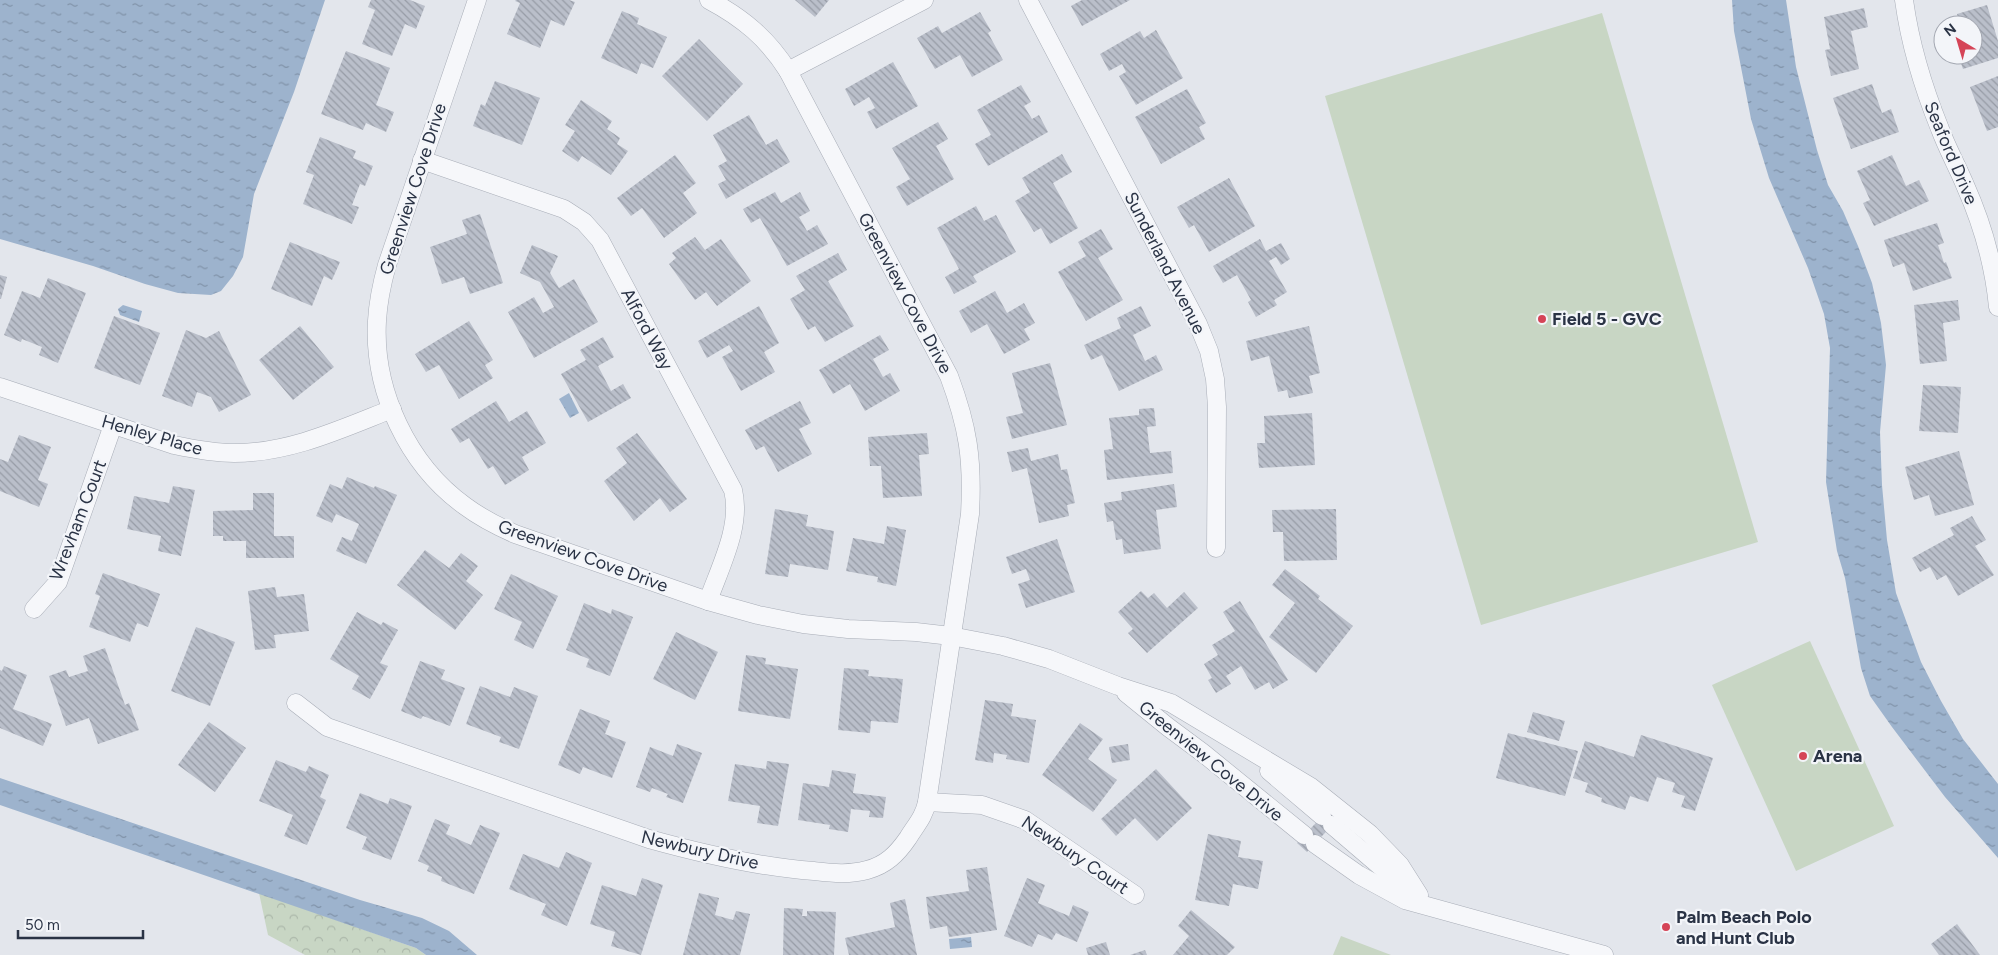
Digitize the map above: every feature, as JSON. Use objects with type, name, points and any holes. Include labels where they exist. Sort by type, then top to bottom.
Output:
[{"type":"street","name":"Greenview Cove Drive","points":[[477,0],[386,265],[380,293],[377,323],[378,352],[383,381],[392,409],[406,439],[422,464],[441,486],[488,522],[514,534],[708,601],[758,615],[803,624],[951,636],[1003,646],[1049,659],[1118,686],[1171,703],[1311,787],[1370,834],[1400,865],[1419,895]]},
{"type":"street","name":"Greenview Cove Drive","points":[[710,0],[732,12],[752,27],[770,45],[788,71],[949,376],[961,409],[969,443],[972,478],[970,514],[951,636]]},
{"type":"street","points":[[788,71],[924,0]]},
{"type":"street","name":"Sunderland Avenue","points":[[1028,0],[1198,324],[1208,351],[1215,379],[1217,407],[1216,548]]},
{"type":"street","name":"Seaford Drive","points":[[1904,0],[1910,35],[1923,84],[1940,131],[1977,216],[1990,262],[1998,307]]},
{"type":"street","name":"Alford Way","points":[[422,160],[564,209],[584,222],[600,240],[732,490],[736,503],[736,516],[708,601]]},
{"type":"street","name":"Henley Place","points":[[0,387],[174,445],[203,451],[233,453],[293,446],[392,409]]},
{"type":"street","name":"Wrevham Court","points":[[34,609],[58,582],[114,425]]},
{"type":"street","name":"Newbury Drive","points":[[296,703],[327,727],[649,839],[702,854],[756,864],[842,873],[868,870],[893,858],[924,814],[951,636]]},
{"type":"street","name":"Greenview Cove Drive","points":[[1118,686],[1310,840],[1359,876],[1405,900],[1604,955]]},
{"type":"street","name":"Greenview Cove Drive","points":[[1228,737],[1401,884],[1444,910]]},
{"type":"street","name":"Newbury Court","points":[[927,802],[982,805],[1026,820],[1135,895]]},
{"type":"green space","name":"Field 5 - GVC","points":[[1602,13],[1758,542],[1481,625],[1325,96]]},
{"type":"green space","name":"Arena","points":[[1810,641],[1894,826],[1796,871],[1712,685]]},
{"type":"green space","points":[[259,893],[416,948],[426,955],[305,955],[268,935]]},
{"type":"green space","points":[[1341,936],[1391,955],[1333,955]]},
{"type":"water","points":[[0,0],[325,0],[294,92],[254,194],[243,257],[233,276],[221,291],[211,295],[178,293],[0,239]]},
{"type":"water","points":[[1732,0],[1786,0],[1796,67],[1817,150],[1828,185],[1843,211],[1872,283],[1881,323],[1886,365],[1880,432],[1882,485],[1887,540],[1896,593],[1921,662],[1941,701],[1963,739],[1998,784],[1998,858],[1945,797],[1892,727],[1870,696],[1861,668],[1845,578],[1837,551],[1826,482],[1830,348],[1824,314],[1808,268],[1769,178],[1751,119],[1734,31]]},
{"type":"water","points":[[123,305],[142,311],[139,322],[120,315],[118,309]]},
{"type":"water","points":[[569,393],[579,413],[570,418],[559,399]]},
{"type":"water","points":[[0,778],[360,900],[422,918],[449,931],[477,955],[426,955],[416,948],[0,805]]},
{"type":"water","points":[[971,937],[972,947],[950,949],[949,939]]},
{"type":"building","points":[[371,0],[410,0],[425,6],[416,29],[405,24],[392,56],[362,44],[375,10],[368,7]]},
{"type":"building","points":[[516,0],[569,0],[575,2],[564,26],[551,20],[540,48],[507,34],[520,3]]},
{"type":"building","points":[[795,0],[829,0],[815,17]]},
{"type":"building","points":[[1082,0],[1130,0],[1082,26],[1071,6]]},
{"type":"building","points":[[1987,5],[1998,41],[1998,58],[1983,63],[1983,15],[1957,14]]},
{"type":"building","points":[[1864,8],[1868,27],[1851,31],[1859,69],[1831,76],[1825,50],[1830,49],[1824,17]]},
{"type":"building","points":[[622,11],[639,18],[637,24],[667,37],[653,68],[641,63],[637,74],[601,58]]},
{"type":"building","points":[[980,12],[991,31],[988,33],[1003,60],[972,77],[960,55],[935,69],[917,38],[938,26],[942,33]]},
{"type":"building","points":[[1156,30],[1183,78],[1136,105],[1119,76],[1126,72],[1122,64],[1109,71],[1100,54],[1140,31],[1144,38]]},
{"type":"building","points":[[699,39],[743,84],[707,121],[662,76]]},
{"type":"building","points":[[346,51],[390,68],[376,105],[394,112],[386,132],[366,123],[363,130],[321,114]]},
{"type":"building","points":[[893,62],[918,106],[876,129],[867,112],[875,108],[869,97],[854,106],[845,89]]},
{"type":"building","points":[[1962,65],[1976,65],[1963,69]]},
{"type":"building","points":[[1998,76],[1998,127],[1987,131],[1970,87]]},
{"type":"building","points":[[495,81],[540,98],[522,145],[473,126],[481,104],[485,106]]},
{"type":"building","points":[[1872,84],[1882,113],[1891,109],[1899,132],[1851,149],[1833,98]]},
{"type":"building","points":[[1021,85],[1031,102],[1024,106],[1032,119],[1039,115],[1048,132],[988,166],[975,144],[991,135],[977,110]]},
{"type":"building","points":[[1187,89],[1206,123],[1199,127],[1205,139],[1161,164],[1135,117]]},
{"type":"building","points":[[581,100],[612,121],[607,129],[620,138],[617,144],[628,151],[611,175],[582,156],[578,162],[562,151],[575,131],[565,125]]},
{"type":"building","points":[[749,115],[766,145],[777,139],[790,162],[726,199],[718,184],[726,180],[718,166],[727,161],[713,135]]},
{"type":"building","points":[[938,122],[948,139],[936,146],[954,179],[907,206],[896,187],[910,179],[892,148]]},
{"type":"building","points":[[320,137],[356,151],[353,158],[373,166],[365,186],[360,184],[352,205],[359,207],[352,224],[303,204],[314,175],[306,172]]},
{"type":"building","points":[[1062,154],[1072,172],[1053,183],[1078,228],[1050,244],[1041,228],[1034,232],[1015,201],[1030,192],[1022,178]]},
{"type":"building","points":[[675,155],[696,183],[683,193],[697,213],[664,238],[642,208],[631,216],[617,198]]},
{"type":"building","points":[[1892,155],[1906,186],[1919,180],[1929,201],[1874,226],[1863,203],[1870,200],[1857,171]]},
{"type":"building","points":[[1229,178],[1255,226],[1209,252],[1194,225],[1189,228],[1177,207]]},
{"type":"building","points":[[775,192],[781,203],[800,192],[810,211],[799,217],[807,231],[817,225],[828,244],[787,266],[760,218],[751,223],[743,209]]},
{"type":"building","points":[[976,206],[984,221],[996,215],[1016,252],[973,276],[977,282],[954,294],[945,277],[959,269],[937,228]]},
{"type":"building","points":[[480,214],[503,283],[470,294],[464,277],[442,284],[430,247],[467,234],[462,220]]},
{"type":"building","points":[[1937,223],[1944,243],[1938,245],[1944,263],[1946,262],[1952,278],[1913,291],[1904,263],[1893,267],[1884,240]]},
{"type":"building","points":[[1101,229],[1113,249],[1098,258],[1123,300],[1086,321],[1058,272],[1086,256],[1078,242]]},
{"type":"building","points":[[695,237],[705,250],[721,239],[751,281],[717,306],[706,292],[695,300],[669,264],[676,258],[672,253]]},
{"type":"building","points":[[1260,239],[1266,251],[1281,243],[1290,259],[1281,265],[1276,257],[1269,261],[1287,292],[1274,300],[1277,305],[1256,317],[1248,302],[1251,300],[1237,275],[1223,283],[1213,266]]},
{"type":"building","points":[[290,242],[340,262],[332,280],[324,276],[312,306],[271,289]]},
{"type":"building","points":[[532,245],[558,256],[550,273],[559,288],[574,279],[598,322],[534,358],[508,312],[534,297],[543,313],[554,307],[540,282],[520,273]]},
{"type":"building","points":[[838,253],[847,270],[828,281],[854,326],[825,342],[815,326],[808,330],[790,299],[805,290],[796,276]]},
{"type":"building","points":[[0,275],[7,277],[1,299],[0,299]]},
{"type":"building","points":[[48,278],[86,293],[58,363],[39,355],[42,347],[22,339],[21,342],[4,335],[22,291],[40,298]]},
{"type":"building","points":[[995,291],[1007,313],[1024,303],[1035,323],[1024,329],[1030,340],[1004,354],[987,324],[971,333],[959,311]]},
{"type":"building","points":[[1958,300],[1960,320],[1943,323],[1947,361],[1920,364],[1914,305]]},
{"type":"building","points":[[759,306],[779,343],[764,352],[775,372],[741,391],[722,357],[733,351],[729,345],[707,358],[698,341]]},
{"type":"building","points":[[1141,306],[1151,326],[1133,335],[1145,361],[1156,355],[1163,370],[1119,391],[1102,355],[1091,360],[1084,345],[1121,328],[1117,318]]},
{"type":"building","points":[[114,316],[160,333],[140,385],[94,368]]},
{"type":"building","points":[[469,321],[493,360],[485,365],[493,378],[459,399],[439,365],[426,372],[415,354]]},
{"type":"building","points":[[300,326],[334,367],[293,400],[259,360]]},
{"type":"building","points":[[1309,326],[1320,373],[1309,376],[1313,393],[1289,398],[1287,390],[1278,392],[1269,356],[1251,361],[1246,341]]},
{"type":"building","points":[[186,330],[206,338],[219,331],[251,395],[219,412],[211,397],[197,392],[192,407],[162,396]]},
{"type":"building","points":[[880,335],[889,350],[873,359],[883,377],[890,373],[900,391],[865,411],[850,384],[833,394],[819,370]]},
{"type":"building","points":[[603,337],[614,357],[598,366],[611,391],[623,384],[631,398],[588,422],[561,374],[586,360],[580,350]]},
{"type":"building","points":[[1050,363],[1067,425],[1012,439],[1006,417],[1023,413],[1012,373]]},
{"type":"building","points":[[1923,385],[1961,387],[1958,433],[1919,431]]},
{"type":"building","points":[[496,401],[509,422],[527,411],[546,443],[522,457],[529,470],[505,485],[493,466],[488,469],[469,438],[460,443],[451,429]]},
{"type":"building","points":[[800,401],[811,423],[799,429],[812,454],[778,472],[764,446],[756,450],[745,430]]},
{"type":"building","points":[[1154,408],[1156,426],[1147,427],[1150,453],[1171,451],[1173,473],[1107,480],[1104,450],[1113,449],[1109,418],[1139,415],[1139,409]]},
{"type":"building","points":[[1312,413],[1315,465],[1259,468],[1257,443],[1265,443],[1264,416]]},
{"type":"building","points":[[637,433],[687,499],[670,512],[660,498],[634,521],[604,481],[627,463],[616,448]]},
{"type":"building","points":[[927,433],[929,454],[919,455],[922,496],[883,498],[881,466],[870,466],[868,437]]},
{"type":"building","points":[[19,435],[51,447],[38,480],[48,484],[39,507],[0,491],[0,459],[8,462]]},
{"type":"building","points":[[1028,448],[1031,461],[1058,454],[1061,470],[1067,469],[1075,503],[1067,505],[1069,516],[1039,523],[1027,468],[1012,472],[1007,452]]},
{"type":"building","points":[[1959,451],[1974,505],[1935,516],[1929,495],[1914,500],[1905,467]]},
{"type":"building","points":[[347,477],[397,495],[366,564],[336,551],[342,537],[352,541],[359,524],[336,514],[332,523],[316,516],[330,484],[342,489]]},
{"type":"building","points":[[1174,484],[1177,507],[1156,510],[1161,549],[1124,554],[1122,539],[1116,540],[1113,521],[1107,522],[1104,503],[1122,500],[1121,492]]},
{"type":"building","points":[[173,486],[195,490],[181,556],[158,551],[161,536],[127,529],[134,496],[169,503]]},
{"type":"building","points":[[253,493],[274,493],[274,536],[294,536],[294,558],[246,558],[246,541],[223,541],[223,536],[213,536],[213,511],[253,510]]},
{"type":"building","points":[[775,509],[808,515],[806,526],[834,531],[828,570],[790,564],[788,577],[765,574]]},
{"type":"building","points":[[1336,509],[1337,560],[1284,561],[1283,532],[1273,532],[1272,510]]},
{"type":"building","points":[[1972,516],[1986,540],[1975,546],[1994,575],[1958,596],[1946,575],[1937,580],[1930,567],[1920,572],[1912,558],[1954,535],[1950,528]]},
{"type":"building","points":[[887,526],[906,530],[896,586],[877,582],[878,577],[846,571],[853,538],[884,544]]},
{"type":"building","points":[[1057,539],[1075,592],[1026,608],[1018,584],[1030,580],[1026,569],[1012,574],[1006,557]]},
{"type":"building","points":[[425,550],[449,568],[461,553],[478,566],[466,581],[483,595],[455,630],[397,585]]},
{"type":"building","points":[[1285,569],[1320,596],[1318,599],[1353,626],[1316,673],[1269,637],[1295,603],[1272,585]]},
{"type":"building","points":[[103,573],[160,594],[148,627],[137,623],[130,642],[89,627],[100,596],[95,594]]},
{"type":"building","points":[[511,574],[558,596],[533,649],[514,640],[522,622],[494,609]]},
{"type":"building","points":[[275,587],[277,597],[304,594],[309,631],[274,635],[276,648],[255,650],[248,591]]},
{"type":"building","points":[[1141,591],[1148,598],[1154,593],[1167,608],[1184,592],[1198,608],[1147,653],[1128,633],[1133,629],[1118,612]]},
{"type":"building","points":[[1240,601],[1288,680],[1273,689],[1269,682],[1255,690],[1241,666],[1226,676],[1231,684],[1216,693],[1208,680],[1212,678],[1204,664],[1218,655],[1212,645],[1235,631],[1223,612]]},
{"type":"building","points":[[584,603],[611,614],[612,609],[633,617],[610,676],[586,667],[589,659],[566,650]]},
{"type":"building","points":[[357,612],[381,625],[383,622],[398,630],[380,663],[388,666],[370,699],[352,689],[359,676],[330,659]]},
{"type":"building","points":[[196,627],[235,642],[210,706],[171,691]]},
{"type":"building","points":[[676,632],[718,652],[695,700],[653,679]]},
{"type":"building","points":[[105,648],[125,705],[129,703],[139,730],[98,744],[89,718],[66,726],[49,676],[66,670],[69,677],[88,671],[83,656]]},
{"type":"building","points":[[746,655],[766,658],[765,664],[798,669],[790,719],[738,711]]},
{"type":"building","points":[[420,661],[445,670],[441,679],[465,688],[450,726],[423,716],[421,719],[401,711]]},
{"type":"building","points":[[4,666],[27,675],[13,709],[52,724],[43,746],[0,728],[0,670],[2,671]]},
{"type":"building","points":[[844,668],[869,670],[868,676],[903,679],[898,723],[871,721],[870,733],[838,730]]},
{"type":"building","points":[[480,686],[510,697],[514,687],[538,696],[519,749],[499,742],[501,737],[466,724]]},
{"type":"building","points":[[985,700],[1013,704],[1011,716],[1036,720],[1029,763],[1006,759],[1007,755],[994,753],[993,763],[975,760]]},
{"type":"building","points":[[580,709],[610,721],[605,734],[626,742],[612,778],[583,767],[580,774],[558,765]]},
{"type":"building","points":[[1533,712],[1565,721],[1559,741],[1527,732]]},
{"type":"building","points":[[209,722],[246,748],[215,792],[178,765]]},
{"type":"building","points":[[1080,723],[1103,739],[1088,759],[1117,780],[1093,812],[1042,775]]},
{"type":"building","points":[[1508,733],[1578,751],[1565,796],[1496,778]]},
{"type":"building","points":[[1641,735],[1713,758],[1695,811],[1681,807],[1685,796],[1672,792],[1675,783],[1657,777],[1648,802],[1630,796],[1625,810],[1601,802],[1602,798],[1585,792],[1588,783],[1573,778],[1585,741],[1634,757]]},
{"type":"building","points":[[677,744],[702,753],[683,803],[666,797],[668,794],[652,788],[650,792],[636,787],[650,747],[673,756]]},
{"type":"building","points":[[1128,744],[1130,760],[1112,763],[1109,747]]},
{"type":"building","points":[[276,760],[306,772],[309,766],[329,775],[320,797],[326,800],[307,845],[284,836],[293,815],[259,801]]},
{"type":"building","points":[[767,761],[789,764],[778,826],[757,823],[760,806],[728,801],[735,764],[766,769]]},
{"type":"building","points":[[1156,769],[1192,808],[1157,841],[1135,818],[1116,836],[1101,819]]},
{"type":"building","points":[[832,770],[856,774],[853,793],[886,797],[883,818],[869,817],[870,811],[851,809],[848,832],[829,829],[830,825],[798,820],[803,783],[829,787]]},
{"type":"building","points":[[360,793],[388,804],[390,798],[412,806],[391,860],[362,849],[367,837],[346,828]]},
{"type":"building","points":[[1328,810],[1338,819],[1307,852],[1297,843]]},
{"type":"building","points":[[435,819],[450,825],[446,834],[471,845],[480,825],[500,833],[474,894],[441,881],[442,877],[427,871],[429,866],[418,861]]},
{"type":"building","points":[[1208,834],[1241,841],[1238,857],[1263,861],[1258,889],[1233,884],[1229,906],[1195,900]]},
{"type":"building","points":[[566,852],[592,863],[567,926],[541,915],[546,904],[509,889],[523,854],[559,868]]},
{"type":"building","points":[[987,867],[997,930],[949,937],[947,926],[930,929],[926,897],[969,891],[966,870]]},
{"type":"building","points":[[642,878],[663,885],[641,955],[611,946],[615,932],[590,924],[602,885],[636,896]]},
{"type":"building","points":[[1027,878],[1045,885],[1038,903],[1069,916],[1073,905],[1089,912],[1077,942],[1056,933],[1052,940],[1038,934],[1032,947],[1004,936]]},
{"type":"building","points":[[699,893],[719,898],[715,915],[733,920],[736,911],[750,914],[740,955],[683,955]]},
{"type":"building","points":[[905,899],[917,955],[849,955],[845,938],[895,927],[890,903]]},
{"type":"building","points":[[784,908],[803,909],[802,916],[807,916],[807,911],[836,912],[834,955],[783,955]]},
{"type":"building","points":[[1191,910],[1235,947],[1227,955],[1173,955],[1189,936],[1178,926]]},
{"type":"building","points":[[1957,924],[1980,955],[1939,955],[1931,944]]},
{"type":"building","points":[[1106,942],[1110,955],[1088,955],[1086,948]]},
{"type":"building","points":[[1145,950],[1147,955],[1130,955]]},
{"type":"place","name":"Field 5 - GVC","points":[[1542,319]]},
{"type":"place","name":"Arena","points":[[1803,756]]},
{"type":"place","name":"Palm Beach Polo and Hunt Club","points":[[1666,927]]}]
